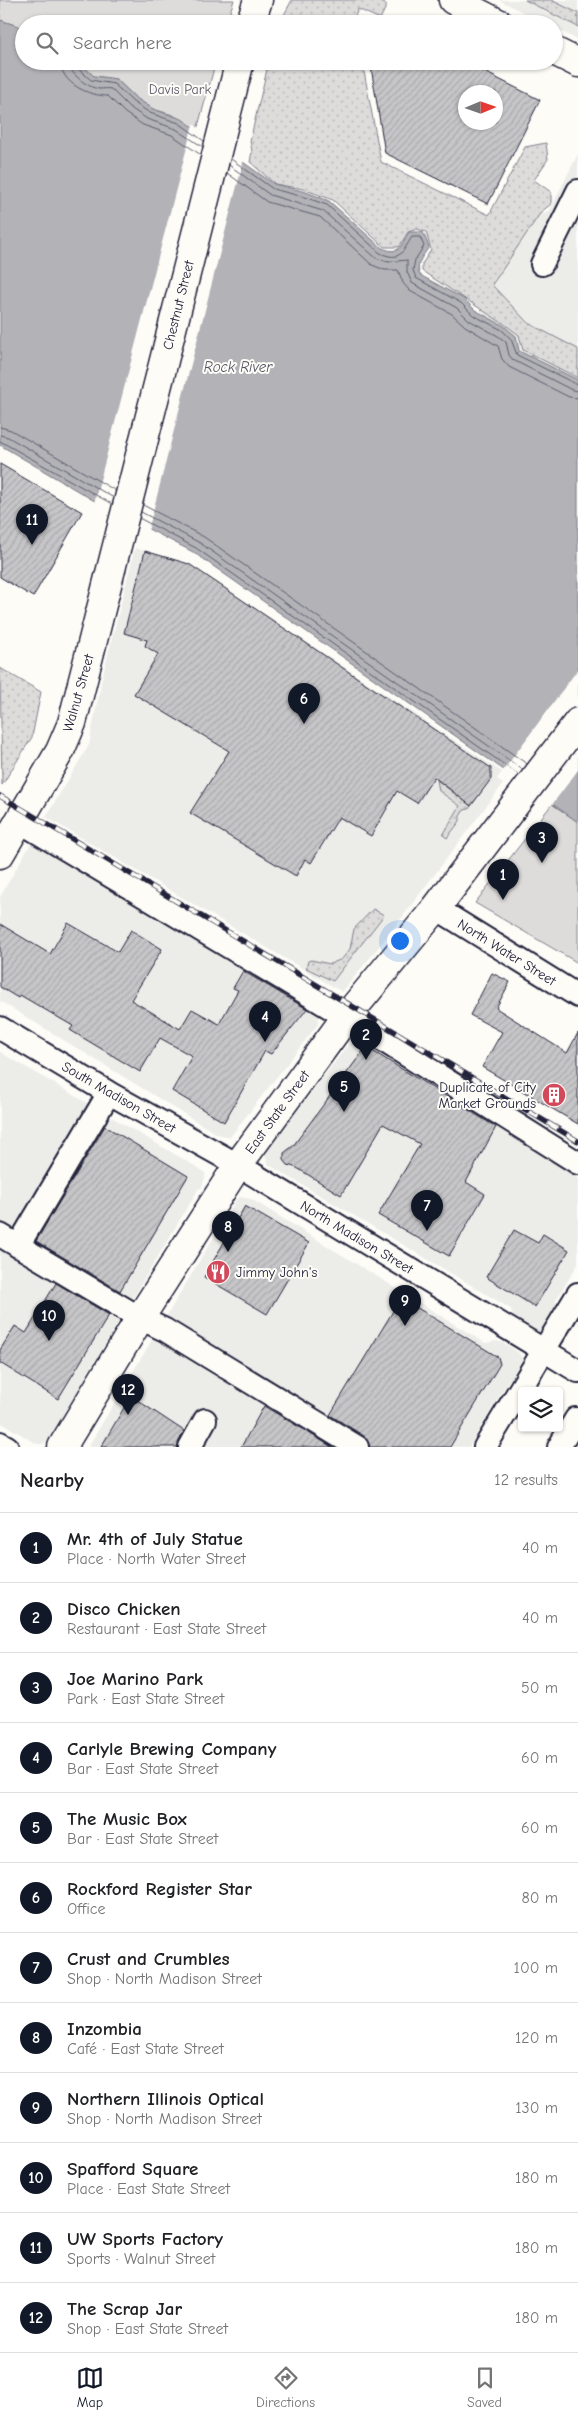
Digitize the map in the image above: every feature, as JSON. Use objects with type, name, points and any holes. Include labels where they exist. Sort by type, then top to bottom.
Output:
[{"type":"main road","points":[[253,15],[258,0]]},
{"type":"main road","points":[[453,0],[482,15]]},
{"type":"main road","points":[[563,56],[578,63]]},
{"type":"main road","name":"Chestnut Street","points":[[115,548],[238,70]]},
{"type":"main road","name":"Walnut Street","points":[[0,854],[60,751],[72,723],[115,548]]},
{"type":"main road","name":"East State Street","points":[[62,1447],[140,1318],[238,1165],[346,1017],[436,908],[522,798],[578,722]]},
{"type":"street","points":[[542,264],[578,191]]},
{"type":"street","points":[[19,821],[346,1017],[578,1163]]},
{"type":"street","name":"North Water Street","points":[[436,908],[578,996]]},
{"type":"street","name":"South Madison Street","points":[[0,1028],[109,1093],[238,1165]]},
{"type":"street","points":[[109,1093],[9,1240],[140,1318],[175,1348],[230,1381],[357,1447]]},
{"type":"street","name":"North Madison Street","points":[[238,1165],[578,1371]]},
{"type":"street","points":[[485,1447],[578,1294]]},
{"type":"street","points":[[559,1447],[576,1419],[578,1420]]},
{"type":"street","points":[[190,1447],[205,1420]]},
{"type":"street","points":[[0,1443],[7,1447]]},
{"type":"shaded area","points":[[499,0],[578,0],[578,40],[563,32],[563,15],[528,15]]},
{"type":"shaded area","points":[[578,154],[578,380],[519,351],[504,326],[480,313],[531,212],[544,213],[550,210]]},
{"type":"shaded area","points":[[135,548],[189,564],[502,772],[497,779],[503,784],[394,928],[342,992],[46,817],[89,745],[102,678]]},
{"type":"shaded area","points":[[31,843],[308,1005],[319,1017],[318,1024],[230,1137],[217,1134],[0,1001],[0,897]]},
{"type":"shaded area","points":[[361,1036],[578,1171],[578,1264],[556,1300],[555,1313],[540,1332],[535,1332],[514,1320],[511,1309],[269,1165],[265,1155],[270,1147],[353,1038]]},
{"type":"shaded area","points":[[0,1052],[205,1173],[201,1189],[199,1188],[48,1440],[43,1444],[37,1444],[0,1422]]},
{"type":"shaded area","points":[[240,1197],[251,1199],[485,1343],[496,1341],[504,1343],[519,1353],[523,1361],[516,1377],[509,1380],[469,1447],[88,1447],[236,1200]]},
{"type":"green space","points":[[0,0],[234,0],[229,15],[15,15],[15,25],[0,20]]},
{"type":"green space","points":[[292,0],[377,0],[387,5],[382,15],[371,15],[358,9],[356,15],[284,15]]},
{"type":"green space","points":[[525,0],[551,0],[578,13],[578,27],[563,19],[563,15],[554,15]]},
{"type":"green space","name":"Davis Park","points":[[87,70],[214,70],[197,130],[173,115],[153,109],[136,98],[116,79],[94,76]]},
{"type":"green space","points":[[267,70],[364,70],[381,162],[489,215],[525,147],[546,143],[548,159],[534,180],[551,192],[551,204],[541,212],[492,285],[528,323],[578,349],[578,378],[523,350],[519,335],[422,271],[422,264],[431,250],[426,232],[417,229],[408,232],[399,247],[384,247],[333,200],[303,189],[275,184],[250,162],[252,151],[250,141]]},
{"type":"green space","points":[[0,668],[41,692],[32,737],[2,785]]},
{"type":"green space","points":[[437,780],[471,806],[469,809],[464,810],[460,816],[460,821],[447,838],[443,835],[460,806],[439,791]]},
{"type":"green space","points":[[552,804],[578,822],[578,963],[475,903]]},
{"type":"green space","points":[[373,909],[384,915],[333,981],[306,968],[308,961],[311,960],[330,964],[342,959],[350,949],[354,929]]},
{"type":"water","name":"Rock River","points":[[0,20],[15,25],[15,70],[87,70],[94,76],[116,79],[136,98],[153,109],[182,119],[274,184],[306,192],[329,201],[382,248],[393,251],[397,250],[409,232],[423,232],[429,247],[418,267],[420,275],[464,299],[475,310],[504,326],[516,336],[519,351],[578,380],[578,822],[193,552],[98,503],[0,445]]},
{"type":"pier","points":[[193,124],[244,159],[148,531],[94,503]]},
{"type":"pier","points":[[578,669],[578,770],[551,806],[502,772]]},
{"type":"building","points":[[371,70],[481,70],[540,100],[488,204],[385,153]]},
{"type":"building","points":[[0,464],[82,512],[33,597],[0,577]]},
{"type":"building","points":[[145,551],[189,564],[491,768],[491,779],[471,806],[434,777],[417,803],[397,791],[371,836],[339,817],[311,863],[305,859],[296,876],[190,813],[229,751],[134,694],[158,654],[145,646],[147,640],[124,633]]},
{"type":"building","points":[[68,923],[118,952],[131,930],[162,949],[131,1000],[180,1029],[192,1009],[219,1024],[238,990],[233,988],[243,971],[307,1009],[271,1054],[265,1051],[224,1122],[172,1091],[192,1056],[160,1038],[140,1072],[70,1030],[73,1026],[20,995],[18,998],[0,987],[0,924],[50,954]]},
{"type":"building","name":"Duplicate of City Market Grounds","points":[[492,973],[510,982],[496,1008],[567,1053],[578,1033],[578,1124],[482,1067],[502,1032],[470,1015]]},
{"type":"building","points":[[366,1047],[496,1127],[466,1182],[485,1194],[449,1256],[378,1215],[420,1144],[383,1124],[341,1195],[297,1168],[288,1165],[284,1160],[284,1153],[293,1146]]},
{"type":"building","points":[[105,1126],[188,1176],[120,1291],[36,1241]]},
{"type":"building","points":[[245,1206],[309,1243],[267,1314],[204,1277]]},
{"type":"building","points":[[514,1230],[538,1243],[543,1234],[569,1250],[535,1307],[486,1277]]},
{"type":"building","points":[[56,1283],[109,1315],[58,1399],[0,1363],[0,1350],[15,1326],[26,1333]]},
{"type":"building","points":[[401,1298],[498,1357],[500,1364],[450,1447],[370,1447],[364,1436],[330,1415]]},
{"type":"building","points":[[131,1396],[184,1431],[177,1447],[101,1447]]},
{"type":"building","points":[[264,1406],[332,1447],[241,1447]]},
{"type":"railway","points":[[0,796],[578,1141]]},
{"type":"place","name":"UW Sports Factory","points":[[32,545]]},
{"type":"place","name":"Rockford Register Star","points":[[304,724]]},
{"type":"place","name":"Joe Marino Park","points":[[542,863]]},
{"type":"place","name":"Mr. 4th of July Statue","points":[[503,900]]},
{"type":"place","name":"Carlyle Brewing Company","points":[[265,1042]]},
{"type":"place","name":"Disco Chicken","points":[[366,1060]]},
{"type":"place","name":"Duplicate of City Market Grounds","points":[[554,1095]]},
{"type":"place","name":"The Music Box","points":[[344,1112]]},
{"type":"place","name":"Crust and Crumbles","points":[[427,1231]]},
{"type":"place","name":"Inzombia","points":[[228,1252]]},
{"type":"place","name":"Jimmy John's","points":[[218,1272]]},
{"type":"place","name":"Northern Illinois Optical","points":[[405,1326]]},
{"type":"place","name":"Spafford Square","points":[[49,1341]]},
{"type":"place","name":"The Scrap Jar","points":[[128,1415]]}]
